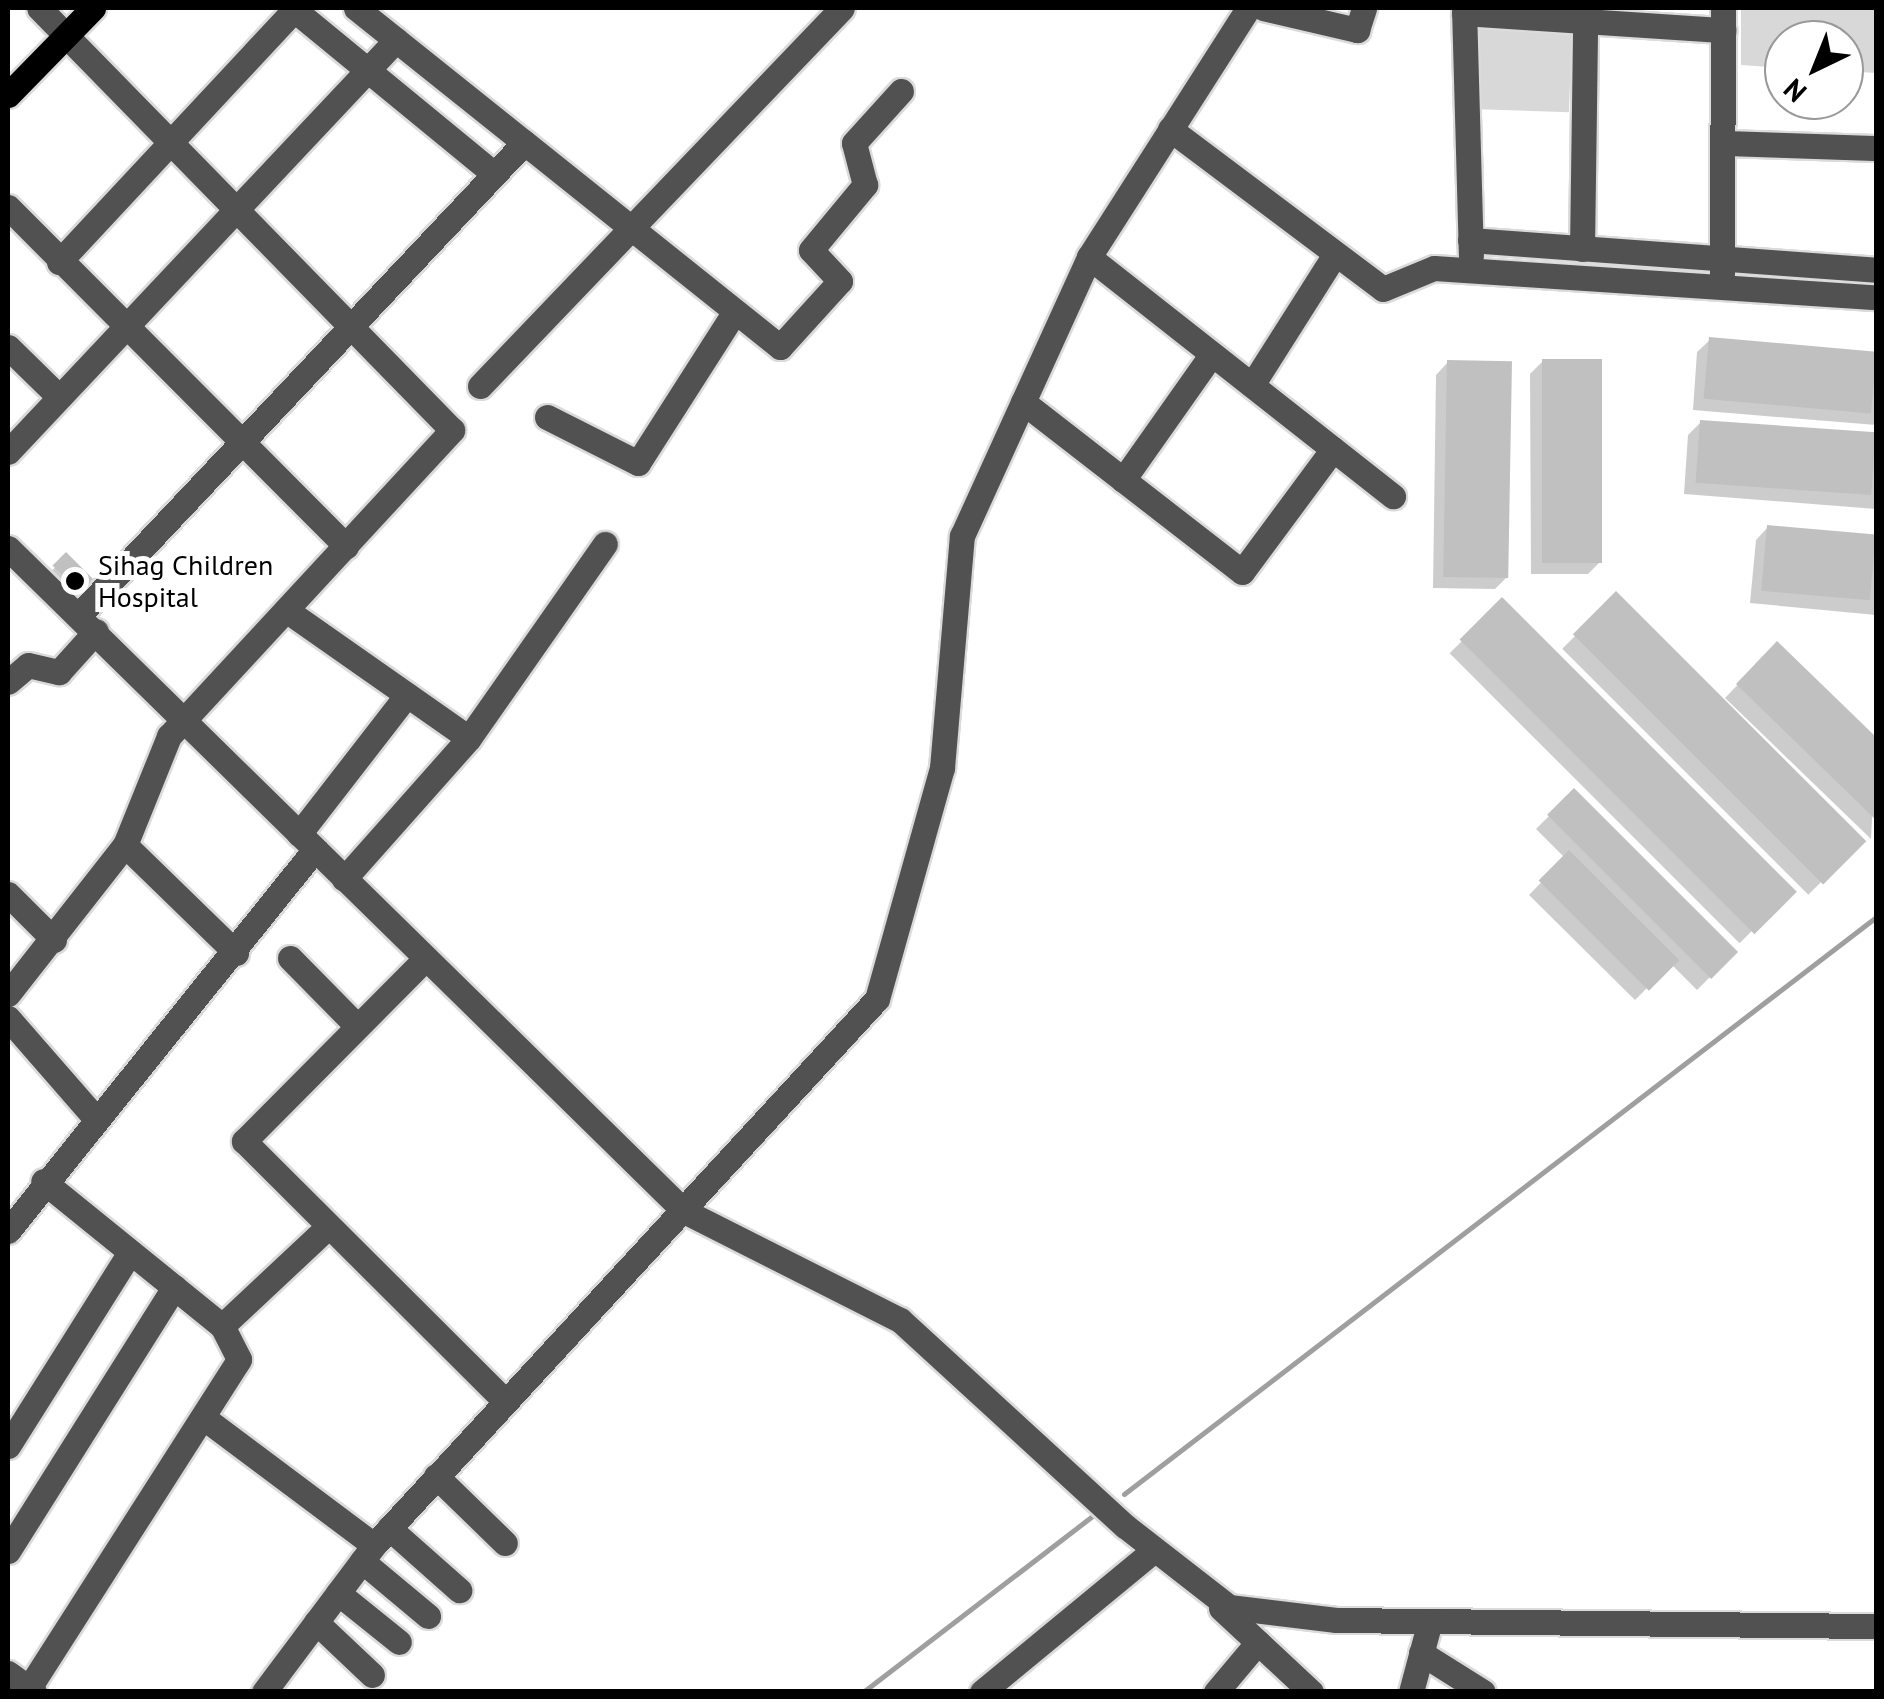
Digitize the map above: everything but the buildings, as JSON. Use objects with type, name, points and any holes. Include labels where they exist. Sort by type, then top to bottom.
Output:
[{"type":"main road","points":[[8,95],[93,8]]},
{"type":"street","points":[[8,994],[125,845],[158,757],[184,720],[452,430],[40,8]]},
{"type":"street","points":[[356,8],[630,223],[734,313],[785,347],[838,284],[811,250],[866,184],[854,142],[901,91]]},
{"type":"street","points":[[480,386],[630,223],[842,8]]},
{"type":"street","points":[[269,1689],[375,1545],[504,1400],[684,1211],[882,987],[950,724],[956,553],[1089,257],[1248,8]]},
{"type":"street","points":[[1263,8],[1356,30],[1364,8]]},
{"type":"street","points":[[59,262],[293,9],[494,174]]},
{"type":"street","points":[[1471,271],[1464,10],[1584,21],[1723,19],[1720,261],[1724,288]]},
{"type":"street","points":[[1582,249],[1584,21]]},
{"type":"street","points":[[8,452],[236,205],[396,40]]},
{"type":"street","points":[[1170,130],[1382,289],[1434,268],[1876,297]]},
{"type":"street","points":[[8,682],[28,664],[59,672],[87,623],[235,440],[524,143]]},
{"type":"street","points":[[1724,143],[1876,148]]},
{"type":"street","points":[[8,206],[122,328],[346,546]]},
{"type":"street","points":[[1470,240],[1876,270]]},
{"type":"street","points":[[1252,385],[1334,254]]},
{"type":"street","points":[[1089,257],[1393,496]]},
{"type":"street","points":[[546,416],[638,463],[734,313]]},
{"type":"street","points":[[8,346],[58,397]]},
{"type":"street","points":[[1122,480],[1212,354]]},
{"type":"street","points":[[1023,402],[1247,572],[1333,449]]},
{"type":"street","points":[[344,878],[469,738],[606,544]]},
{"type":"street","points":[[8,548],[684,1211],[900,1320],[1311,1692]]},
{"type":"street","points":[[286,610],[469,738]]},
{"type":"street","points":[[8,1231],[43,1181],[236,953],[406,694]]},
{"type":"street","points":[[125,845],[236,953]]},
{"type":"street","points":[[8,894],[54,940]]},
{"type":"street","points":[[290,958],[356,1024]]},
{"type":"street","points":[[425,959],[244,1131],[329,1226],[504,1400]]},
{"type":"street","points":[[8,1018],[96,1119]]},
{"type":"street","points":[[8,1673],[32,1690],[240,1359],[222,1326],[43,1181]]},
{"type":"street","points":[[222,1326],[329,1226]]},
{"type":"street","points":[[8,1446],[130,1252]]},
{"type":"street","points":[[8,1551],[174,1287]]},
{"type":"street","points":[[204,1418],[375,1545],[459,1590]]},
{"type":"street","points":[[436,1476],[505,1543]]},
{"type":"street","points":[[375,1545],[428,1616]]},
{"type":"street","points":[[982,1692],[1154,1550]]},
{"type":"street","points":[[1199,1588],[1265,1617],[1876,1626]]},
{"type":"street","points":[[338,1593],[399,1642]]},
{"type":"street","points":[[1411,1692],[1430,1621]]},
{"type":"street","points":[[316,1622],[372,1675]]},
{"type":"street","points":[[1216,1692],[1258,1642]]},
{"type":"street","points":[[1422,1653],[1483,1692]]},
{"type":"shaded area","points":[[1741,8],[1876,8],[1876,73],[1864,72],[1864,20],[1764,20],[1764,67],[1741,65]]},
{"type":"shaded area","points":[[1474,24],[1572,27],[1569,112],[1471,109]]},
{"type":"waterway","points":[[1124,1494],[1876,917]]},
{"type":"waterway","points":[[863,1692],[1092,1516]]},
{"type":"place","name":"Sihag Children Hospital","points":[[75,581]]}]
